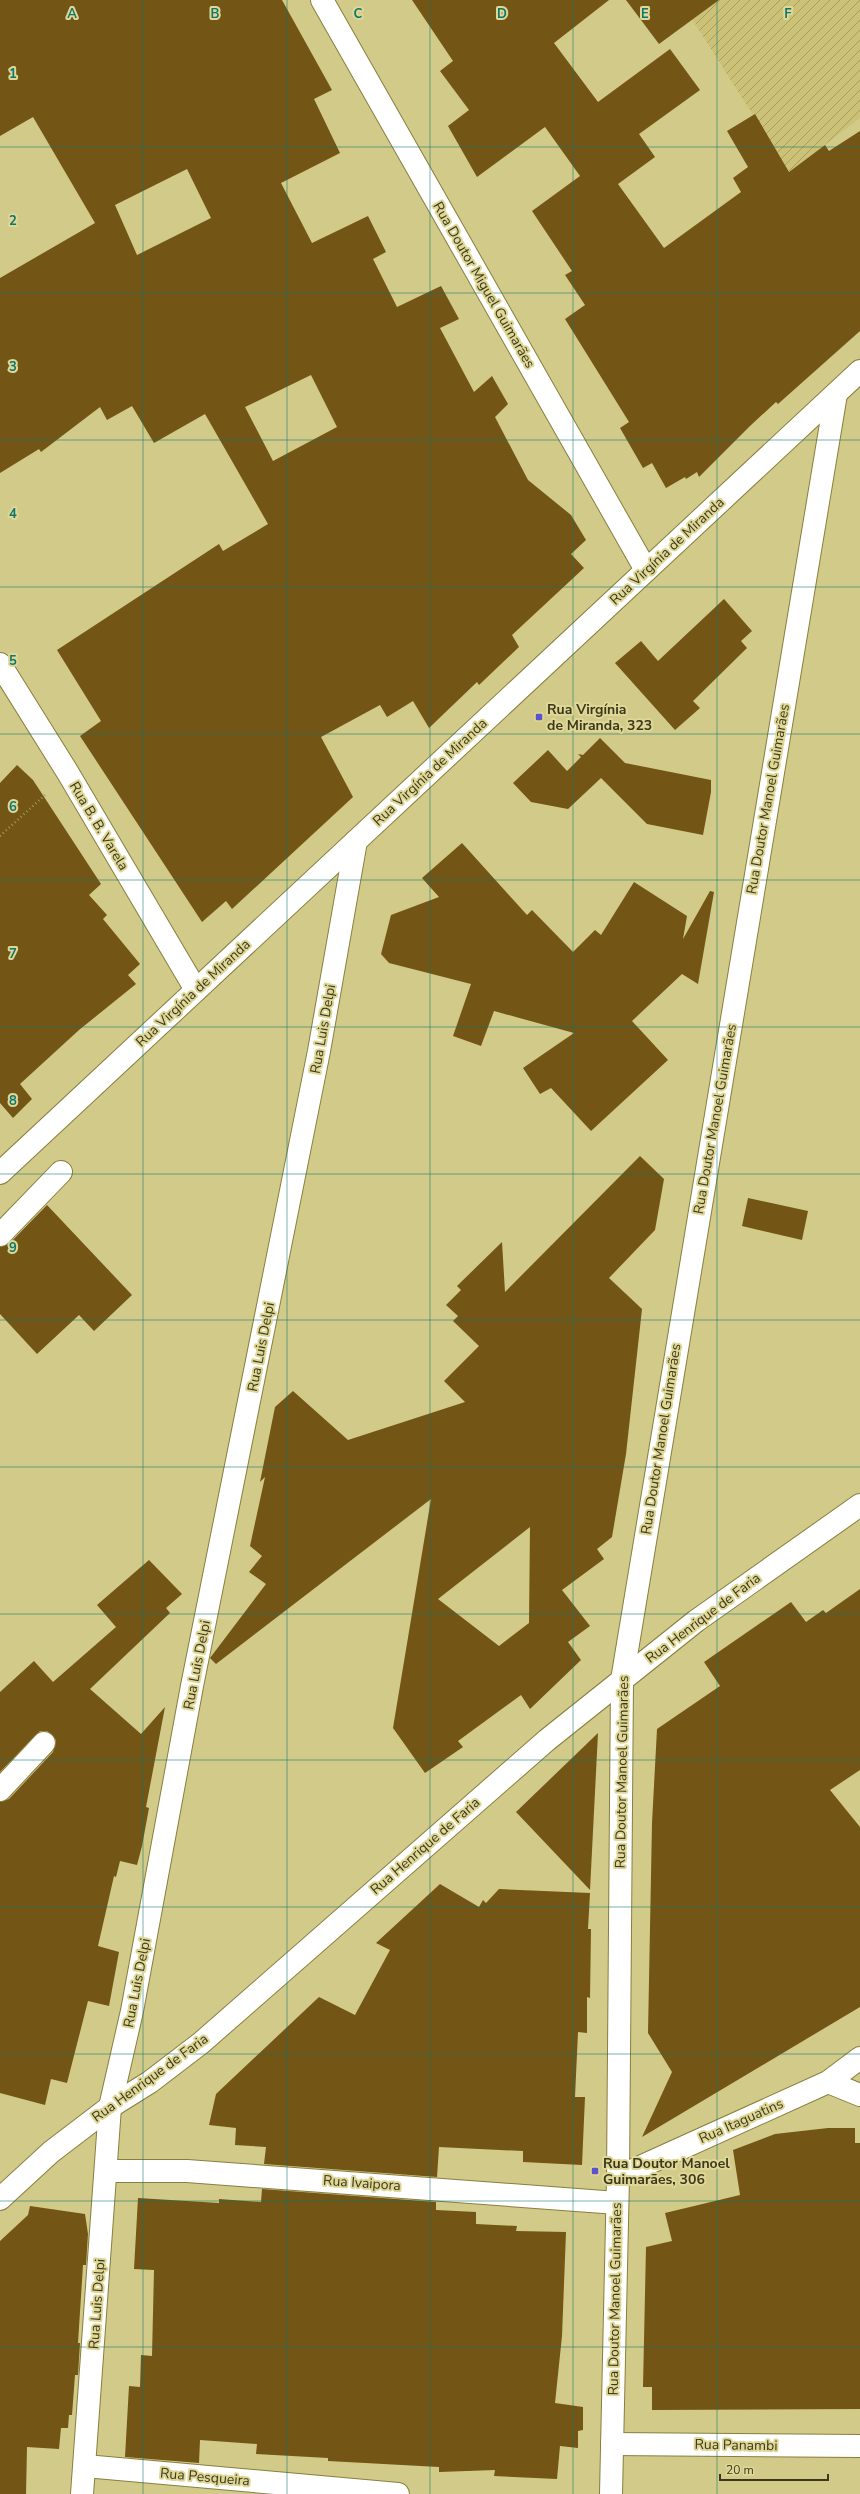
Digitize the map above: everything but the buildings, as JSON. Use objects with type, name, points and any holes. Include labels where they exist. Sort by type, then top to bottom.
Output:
[{"type":"street","name":"Rua Doutor Miguel Guimarães","points":[[322,0],[646,570]]},
{"type":"street","name":"Rua Virgínia de Miranda","points":[[0,1173],[860,371]]},
{"type":"street","name":"Rua Doutor Manoel Guimarães","points":[[611,2494],[618,2177],[622,1680],[836,394]]},
{"type":"street","name":"Rua B. B. Varela","points":[[0,664],[68,773],[196,990]]},
{"type":"street","name":"Rua Luis Delpi","points":[[82,2494],[107,2171],[110,2107],[132,2011],[194,1678],[320,1050],[356,841]]},
{"type":"street","points":[[0,1235],[61,1172]]},
{"type":"street","name":"Rua Henrique de Faria","points":[[0,2200],[51,2152],[110,2107],[150,2082],[201,2043],[547,1740],[696,1621],[860,1505]]},
{"type":"street","points":[[0,1790],[44,1743]]},
{"type":"street","name":"Rua Itaguatins","points":[[618,2177],[828,2082],[860,2058]]},
{"type":"street","points":[[828,2082],[860,2095]]},
{"type":"street","name":"Rua Ivaipora","points":[[107,2171],[187,2171],[485,2191],[617,2203]]},
{"type":"street","name":"Rua Panambi","points":[[612,2444],[860,2446]]},
{"type":"street","name":"Rua Pesqueira","points":[[85,2466],[398,2494]]},
{"type":"path","points":[[0,836],[68,773]]},
{"type":"shaded area","points":[[680,0],[860,0],[860,118],[789,172]]},
{"type":"place","name":"Rua Virgínia de Miranda, 323","points":[[539,717]]},
{"type":"place","name":"Rua Doutor Manoel Guimarães, 306","points":[[595,2171]]}]
